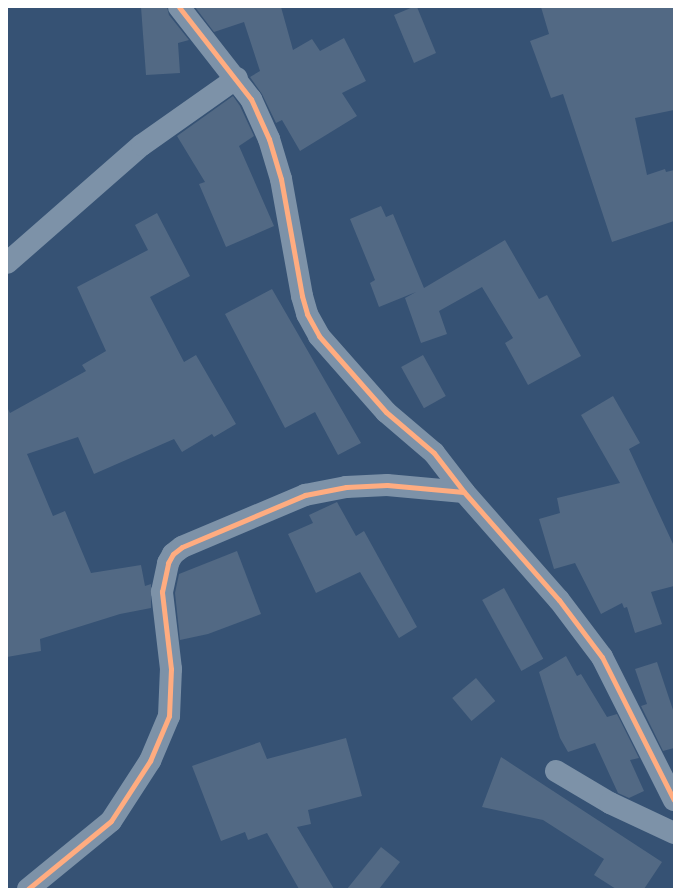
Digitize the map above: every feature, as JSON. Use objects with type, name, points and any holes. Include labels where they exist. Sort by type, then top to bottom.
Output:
[{"type":"street","points":[[179,7],[237,78],[251,99],[269,139],[281,179],[302,296],[308,314],[319,336],[386,412],[434,453],[464,492],[559,600],[602,657],[626,700],[674,800]]},
{"type":"street","points":[[7,263],[142,145],[237,78]]},
{"type":"street","points":[[28,889],[111,821],[150,760],[169,716],[171,669],[162,592],[168,563],[173,554],[182,547],[305,496],[346,487],[387,485],[464,492]]},
{"type":"street","points":[[556,771],[610,803],[674,833]]},
{"type":"building","points":[[141,7],[167,7],[169,15],[189,40],[178,43],[180,73],[146,75]]},
{"type":"building","points":[[195,7],[281,7],[293,50],[312,39],[320,51],[344,38],[366,81],[342,93],[357,116],[300,151],[282,120],[276,123],[262,94],[250,77],[260,71],[244,22],[214,32]]},
{"type":"building","points":[[413,7],[417,7],[436,53],[414,63],[394,15]]},
{"type":"building","points":[[541,7],[674,7],[674,110],[635,118],[647,175],[665,169],[666,172],[674,170],[674,221],[612,242],[563,94],[551,98],[530,41],[549,34]]},
{"type":"building","points":[[233,96],[240,106],[254,136],[239,146],[274,226],[226,247],[199,184],[205,182],[177,136]]},
{"type":"building","points":[[381,206],[386,217],[393,214],[424,288],[505,240],[539,299],[547,295],[581,356],[528,385],[505,343],[513,338],[482,287],[439,311],[447,334],[421,343],[405,298],[416,292],[379,307],[370,283],[375,280],[350,219]]},
{"type":"building","points":[[157,213],[190,276],[150,297],[184,362],[196,355],[236,424],[214,437],[212,434],[182,452],[174,439],[94,474],[78,437],[27,454],[53,516],[65,511],[91,573],[141,565],[145,586],[151,584],[151,608],[120,614],[40,639],[41,651],[7,657],[7,407],[10,413],[86,371],[82,365],[106,351],[77,287],[148,250],[135,225]]},
{"type":"building","points":[[272,289],[361,443],[338,455],[315,412],[285,428],[225,314]]},
{"type":"building","points":[[423,355],[446,396],[424,408],[401,367]]},
{"type":"building","points":[[613,396],[640,443],[629,449],[674,546],[674,586],[651,592],[662,624],[635,633],[627,607],[624,608],[622,603],[601,614],[575,563],[554,569],[539,519],[560,513],[557,498],[620,483],[581,415]]},
{"type":"building","points":[[337,502],[356,536],[364,531],[417,627],[399,638],[360,572],[316,593],[288,534],[313,523],[309,515]]},
{"type":"building","points":[[237,551],[261,614],[208,634],[180,640],[175,593],[179,574]]},
{"type":"building","points":[[504,588],[543,659],[521,671],[482,600]]},
{"type":"building","points":[[566,656],[577,676],[581,674],[607,717],[617,714],[639,758],[630,760],[644,791],[629,798],[618,793],[595,743],[568,752],[560,738],[539,672]]},
{"type":"building","points":[[657,662],[674,713],[674,748],[663,751],[641,706],[647,704],[635,669]]},
{"type":"building","points":[[476,678],[495,701],[472,721],[452,698]]},
{"type":"building","points":[[346,738],[362,796],[308,810],[311,824],[297,827],[334,889],[299,889],[267,833],[248,840],[245,832],[221,841],[192,766],[260,742],[267,759]]},
{"type":"building","points":[[501,757],[662,862],[644,889],[616,889],[594,875],[604,859],[543,820],[482,807]]},
{"type":"building","points":[[381,847],[400,862],[379,889],[347,889]]},
{"type":"cycle path","points":[[179,7],[251,99],[269,139],[281,179],[302,296],[307,314],[319,336],[386,412],[434,453],[464,492],[559,600],[602,657],[674,800]]},
{"type":"cycle path","points":[[28,889],[111,821],[150,761],[169,716],[171,669],[162,592],[168,563],[173,554],[182,547],[305,495],[346,487],[387,485],[464,492]]}]
